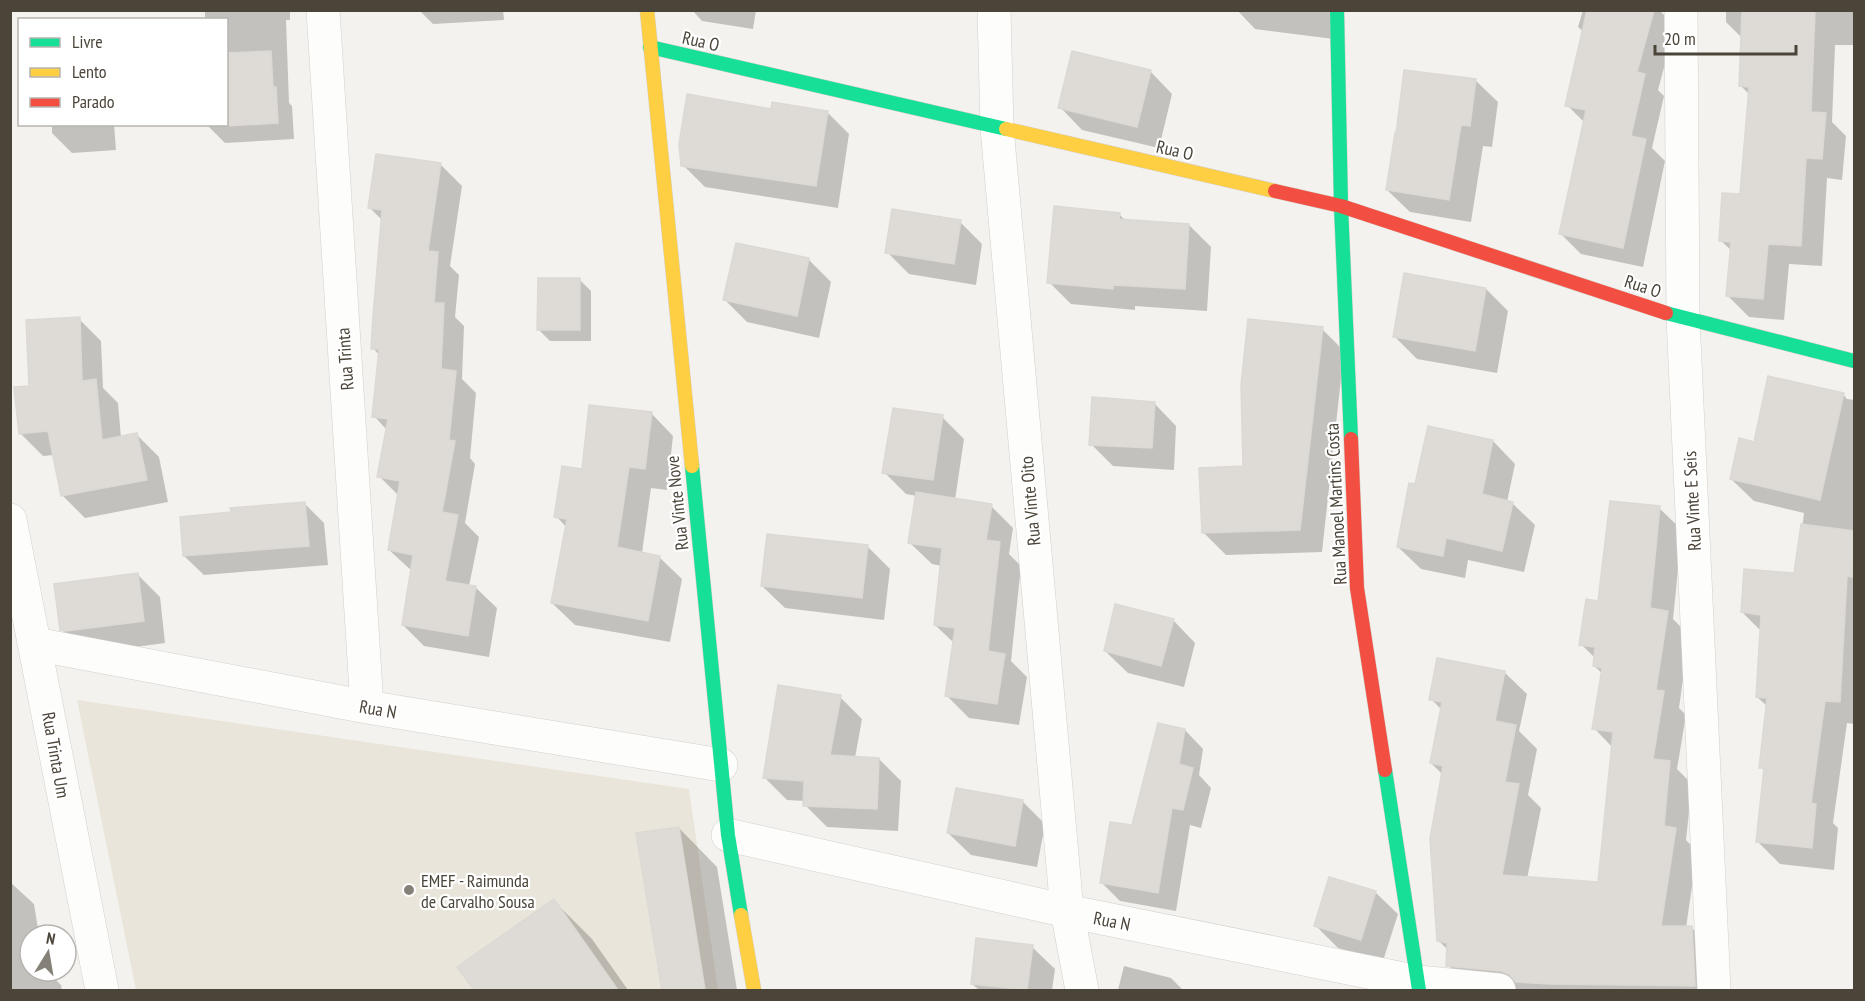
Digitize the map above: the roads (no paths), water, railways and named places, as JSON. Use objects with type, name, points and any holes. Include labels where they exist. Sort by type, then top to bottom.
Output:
[{"type":"street","name":"Rua Trinta","points":[[323,10],[367,707]]},
{"type":"street","name":"Rua Vinte Nove","points":[[647,10],[728,835],[754,990]]},
{"type":"street","name":"Rua Vinte Oito","points":[[994,10],[997,128],[1067,912],[1082,990]]},
{"type":"street","name":"Rua Manoel Martins Costa","points":[[1337,10],[1341,206],[1357,588],[1419,986]]},
{"type":"street","name":"Rua Vinte E Seis","points":[[1681,10],[1683,318],[1714,990]]},
{"type":"street","name":"Rua O","points":[[650,47],[1341,206],[1683,318],[1854,361]]},
{"type":"street","name":"Rua Trinta Um","points":[[10,520],[102,990]]},
{"type":"street","name":"Rua N","points":[[35,644],[367,707],[721,765]]},
{"type":"street","name":"Rua N","points":[[728,835],[1067,912],[1419,986],[1499,990]]},
{"type":"place","name":"EMEF - Raimunda de Carvalho Sousa","points":[[409,890]]}]
